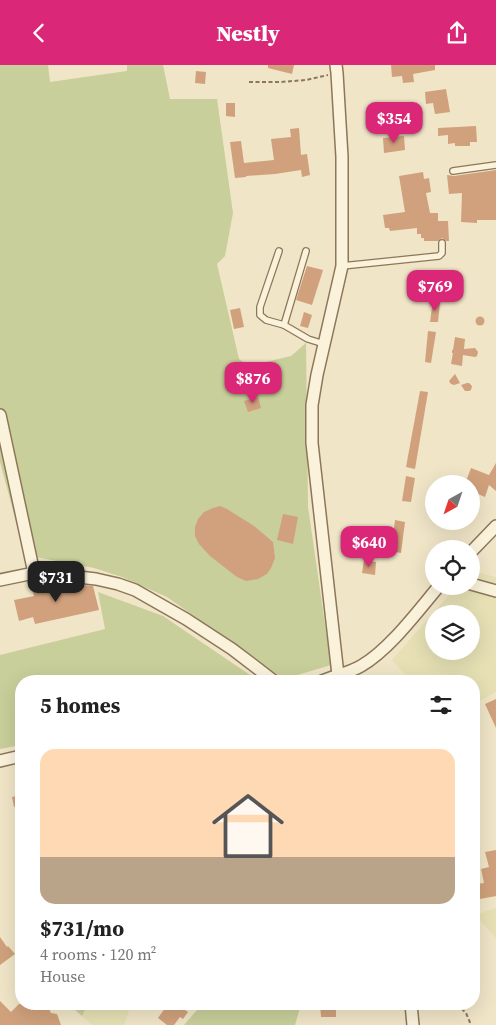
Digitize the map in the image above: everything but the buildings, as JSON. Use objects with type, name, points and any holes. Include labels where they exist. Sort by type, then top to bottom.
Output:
[{"type":"street","points":[[339,68],[342,157],[342,266],[312,405],[312,443],[338,675],[360,667],[374,658],[431,595]]},
{"type":"street","points":[[0,415],[34,573]]},
{"type":"street","points":[[480,543],[496,526]]},
{"type":"street","points":[[0,581],[34,573],[56,574],[118,583],[135,590],[186,619],[232,649],[266,675]]},
{"type":"street","points":[[480,587],[496,591]]},
{"type":"street","points":[[0,761],[15,757]]},
{"type":"street","points":[[412,1010],[413,1025]]},
{"type":"lane","points":[[453,171],[496,165]]},
{"type":"lane","points":[[342,266],[439,256],[442,253],[442,243]]},
{"type":"lane","points":[[279,251],[260,307],[260,315],[266,320],[284,325],[308,339],[324,345]]},
{"type":"lane","points":[[284,325],[306,251]]},
{"type":"path","points":[[249,81],[280,82],[306,80],[339,68]]},
{"type":"path","points":[[463,1010],[471,1025]]},
{"type":"shaded area","points":[[480,573],[496,577],[496,692],[480,701],[480,675],[406,675],[392,660],[425,622],[425,660],[480,660],[480,605],[440,605],[449,595],[480,595]]},
{"type":"shaded area","points":[[496,908],[496,938],[480,920],[480,913]]},
{"type":"shaded area","points":[[85,1010],[129,1010],[124,1025],[92,1025],[82,1016]]},
{"type":"green space","points":[[0,65],[48,65],[50,82],[127,71],[127,65],[163,65],[170,99],[217,99],[233,213],[225,256],[217,264],[239,359],[249,366],[291,356],[306,343],[308,507],[331,665],[297,675],[278,675],[167,597],[122,577],[94,568],[25,555],[0,462]]},
{"type":"green space","points":[[98,592],[163,616],[250,675],[15,675],[15,746],[0,749],[0,655],[105,629]]},
{"type":"green space","points":[[75,1010],[85,1010],[82,1016]]},
{"type":"green space","points":[[197,1010],[299,1010],[295,1025],[184,1025]]}]
